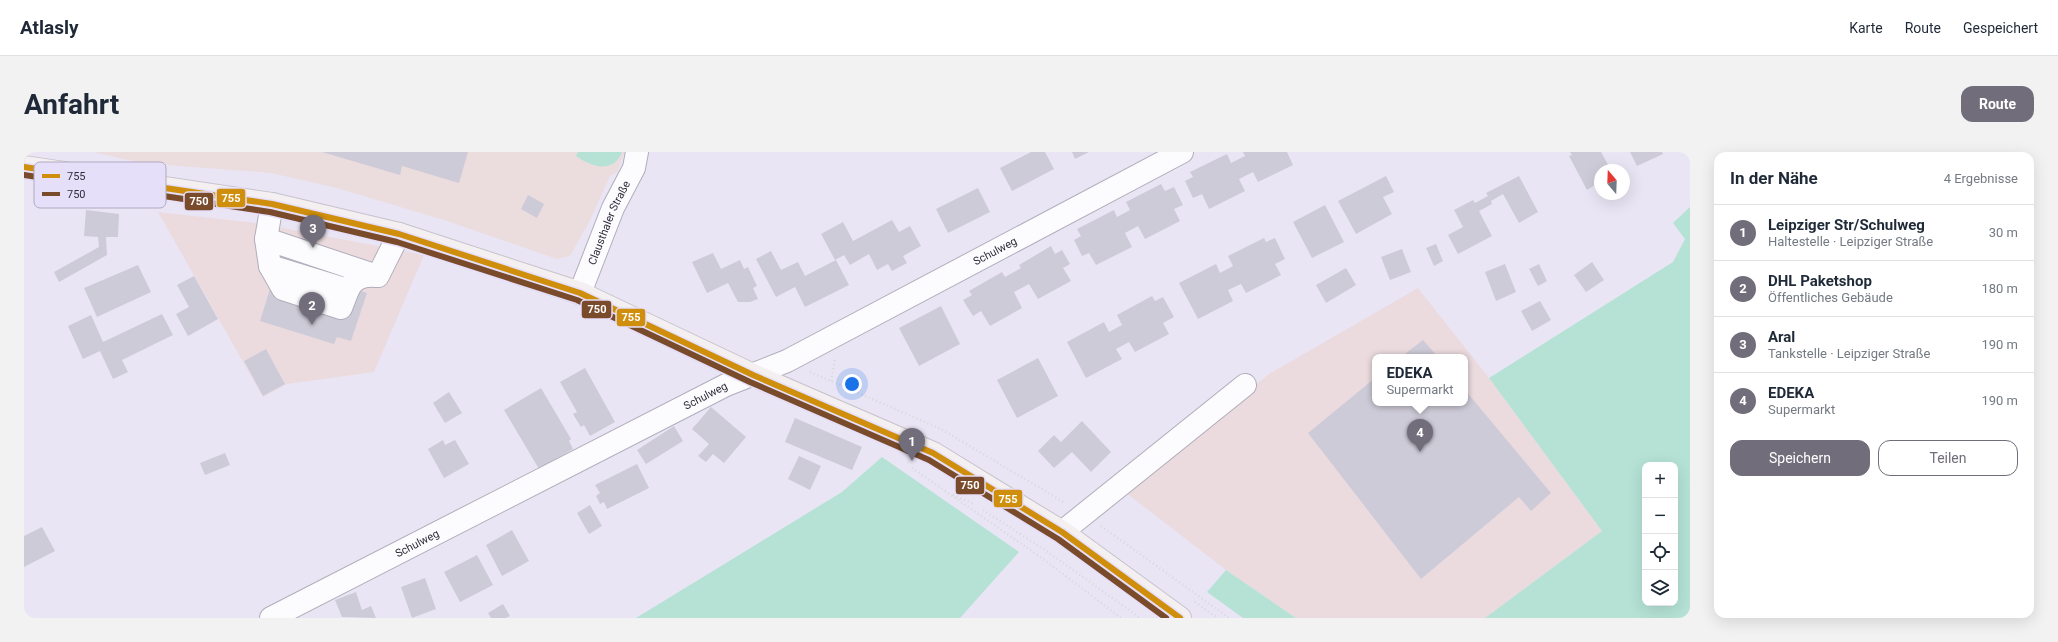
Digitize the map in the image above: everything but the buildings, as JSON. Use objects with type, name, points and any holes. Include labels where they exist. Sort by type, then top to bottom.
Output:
[{"type":"main road","points":[[24,167],[34,168]]},
{"type":"main road","points":[[166,188],[272,204],[399,234],[580,293],[753,375],[921,448],[1062,532],[1180,618]]},
{"type":"street","name":"Clausthaler Straße","points":[[580,293],[613,208],[634,168],[637,152]]},
{"type":"street","name":"Schulweg","points":[[271,618],[726,385],[787,361],[1182,152]]},
{"type":"street","points":[[272,204],[266,239],[270,266],[283,289],[341,308],[351,283],[359,277],[378,276]]},
{"type":"street","points":[[378,276],[399,234]]},
{"type":"street","points":[[266,239],[378,276]]},
{"type":"street","points":[[1062,532],[1245,385]]},
{"type":"path","points":[[908,466],[1039,556],[1121,618]]},
{"type":"path","points":[[945,491],[974,504],[1032,542],[1140,618]]},
{"type":"shaded area","points":[[93,152],[625,152],[617,172],[610,176],[589,222],[570,256],[557,259],[444,220],[337,188],[271,173],[166,165],[166,162],[137,162]]},
{"type":"shaded area","points":[[158,212],[257,223],[424,255],[374,372],[287,384],[263,397]]},
{"type":"shaded area","points":[[1418,288],[1489,378],[1602,531],[1485,618],[1296,618],[1226,570],[1125,492],[1269,374]]},
{"type":"green space","points":[[578,152],[622,152],[618,159],[613,163],[607,166],[601,166],[582,160],[576,156]]},
{"type":"green space","points":[[1690,207],[1690,618],[1485,618],[1602,531],[1489,378],[1673,262],[1685,239],[1673,223]]},
{"type":"green space","points":[[882,457],[1019,552],[960,618],[636,618],[842,492]]},
{"type":"green space","points":[[1226,570],[1296,618],[1243,618],[1207,592]]},
{"type":"transit line","name":"755","points":[[24,167],[34,168]]},
{"type":"transit line","name":"750","points":[[24,175],[34,177]]},
{"type":"transit line","name":"755","points":[[166,188],[272,204],[399,234],[580,293],[753,375],[933,453],[1062,532],[1180,618]]},
{"type":"transit line","name":"750","points":[[166,196],[270,212],[397,242],[577,300],[750,382],[929,460],[1058,539],[1166,618]]},
{"type":"place","name":"Aral","points":[[313,248]]},
{"type":"place","name":"DHL Paketshop","points":[[312,325]]},
{"type":"place","name":"EDEKA","points":[[1420,452]]},
{"type":"place","name":"Leipziger Str/Schulweg","points":[[912,461]]}]
